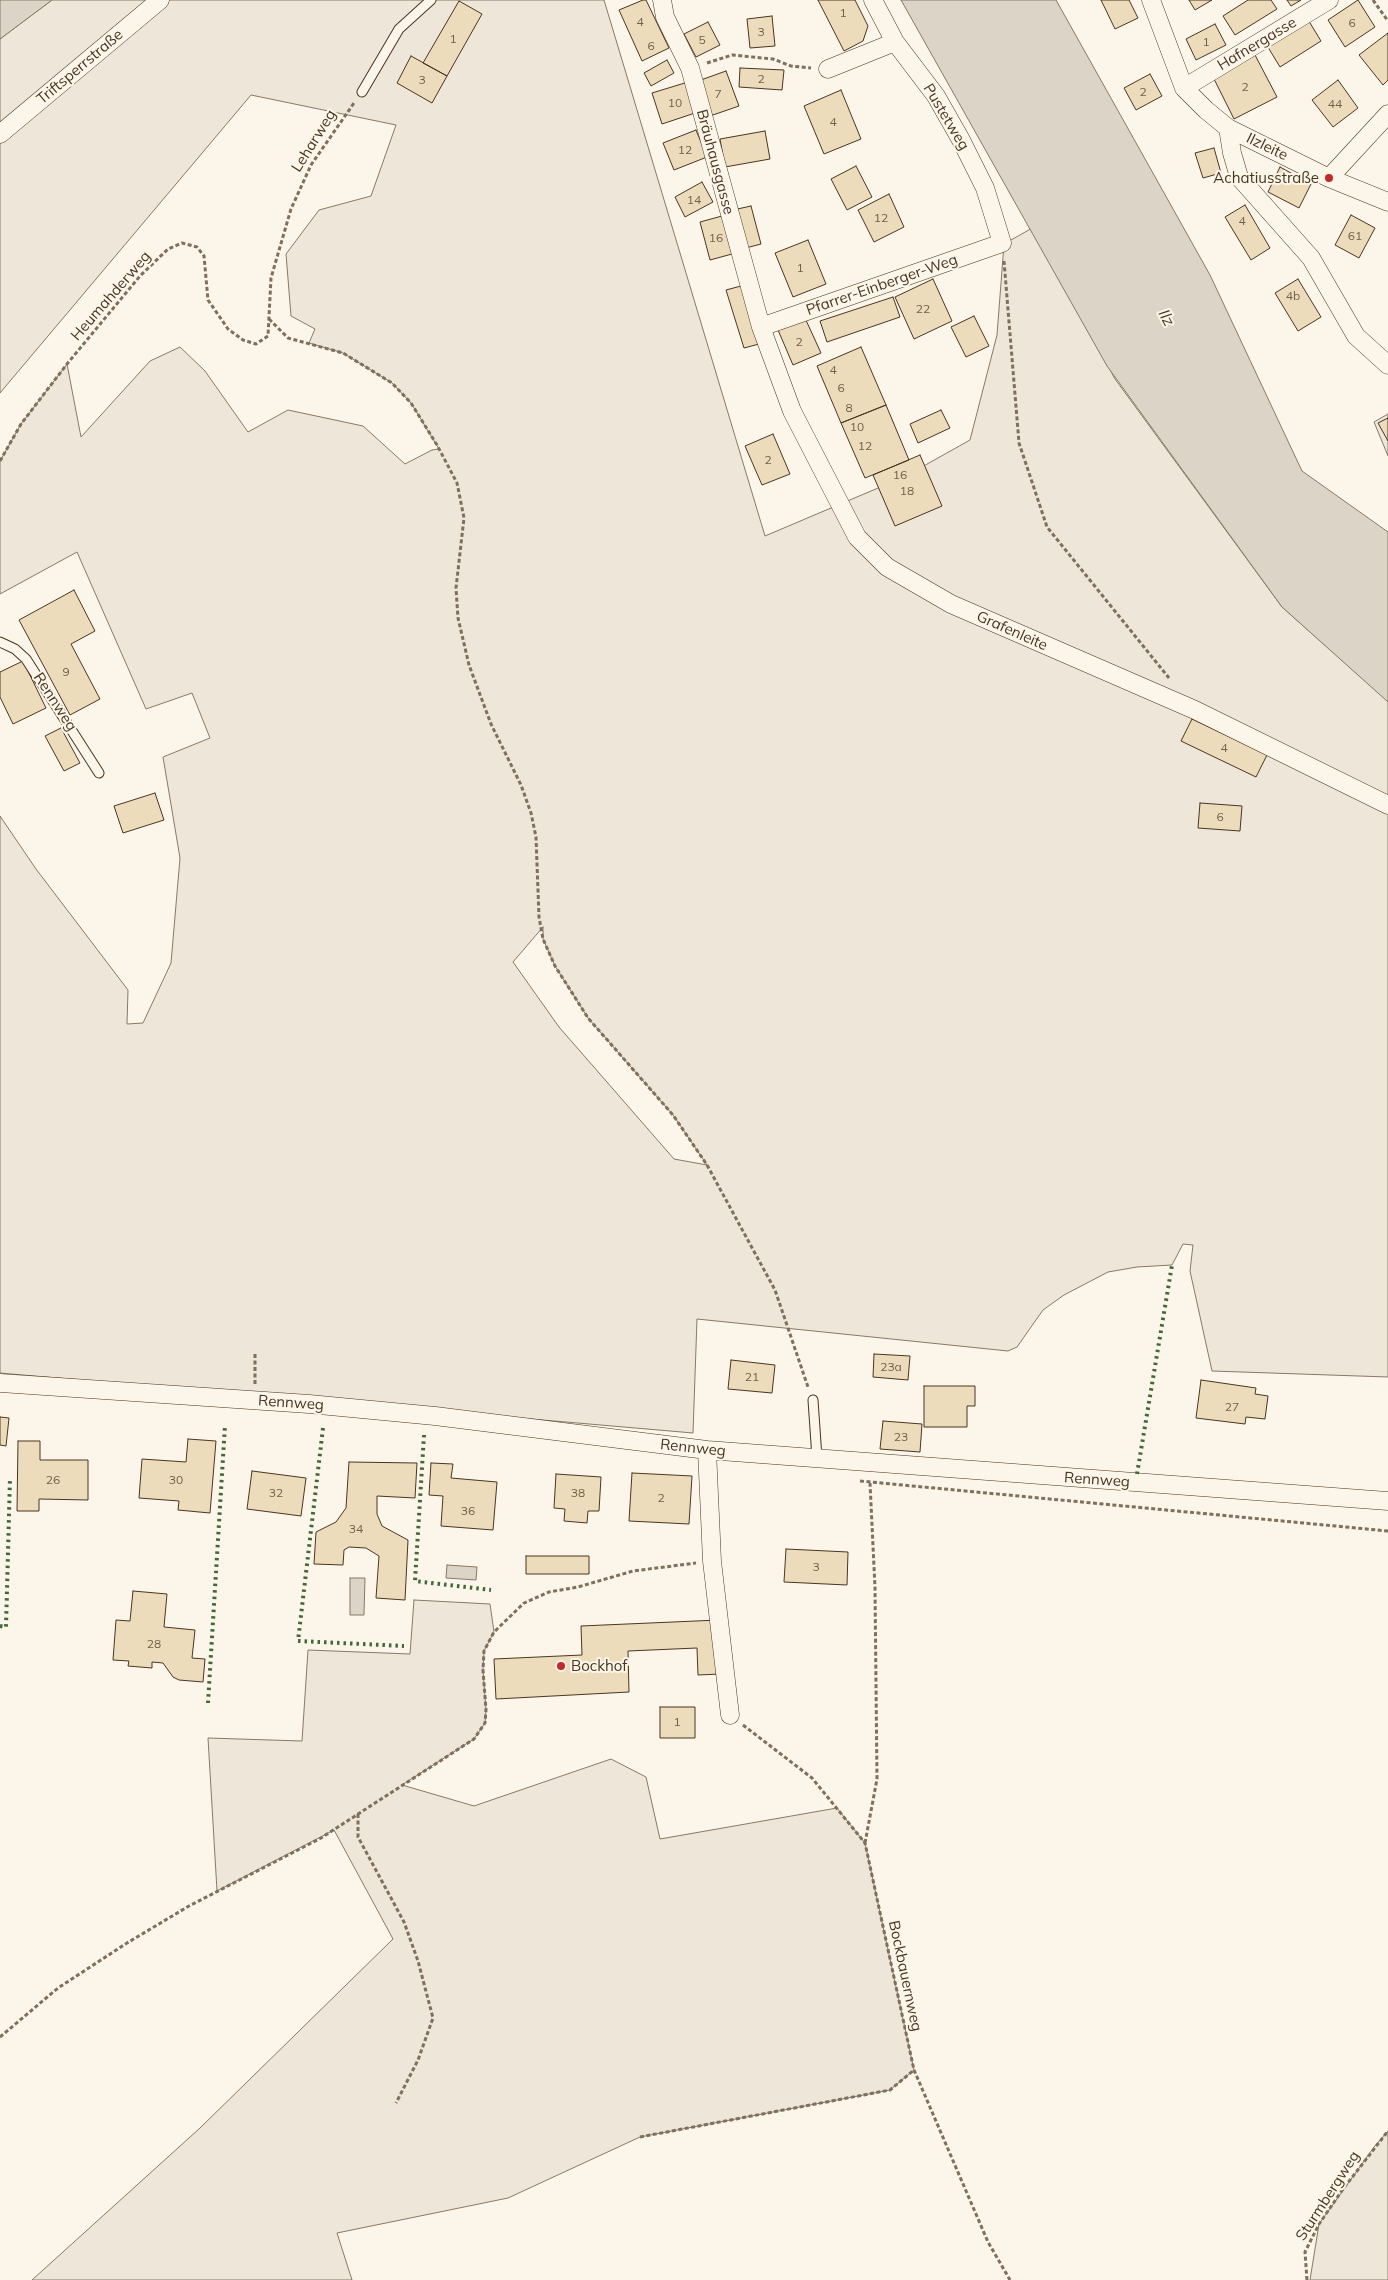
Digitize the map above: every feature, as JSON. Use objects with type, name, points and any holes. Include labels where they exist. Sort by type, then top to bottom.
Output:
[{"type":"street","name":"Triftsperrstraße","points":[[0,134],[160,0]]},
{"type":"street","name":"Bräuhausgasse","points":[[662,0],[665,17],[690,68],[761,327]]},
{"type":"street","name":"Pustetweg","points":[[873,0],[895,42],[936,96],[961,140],[985,188],[1002,242]]},
{"type":"street","points":[[1151,0],[1184,88]]},
{"type":"street","name":"Hafnergasse","points":[[1184,88],[1329,0]]},
{"type":"street","points":[[828,69],[895,42]]},
{"type":"street","name":"Ilzleite","points":[[1184,88],[1228,128],[1330,178],[1388,202]]},
{"type":"street","points":[[1330,178],[1388,114]]},
{"type":"street","points":[[1228,128],[1232,153],[1240,177],[1311,258],[1356,336],[1388,366]]},
{"type":"street","name":"Pfarrer-Einberger-Weg","points":[[761,327],[1002,242]]},
{"type":"street","name":"Grafenleite","points":[[761,327],[792,412],[857,537],[887,567],[951,604],[1195,710],[1388,805]]},
{"type":"street","name":"Rennweg","points":[[0,1382],[254,1400],[435,1416],[707,1450],[1388,1502]]},
{"type":"street","points":[[707,1450],[712,1561],[730,1714]]},
{"type":"lane","points":[[362,92],[399,29],[431,0]]},
{"type":"lane","name":"Rennweg","points":[[0,642],[15,649],[26,659],[99,773]]},
{"type":"lane","points":[[813,1400],[817,1458]]},
{"type":"path","points":[[1373,0],[1388,21]]},
{"type":"path","points":[[690,68],[732,55],[773,60],[791,66],[828,69]]},
{"type":"path","name":"Leharweg","points":[[269,319],[271,278],[291,209],[311,165],[362,92]]},
{"type":"path","points":[[1002,242],[1019,443],[1047,527],[1170,680]]},
{"type":"path","name":"Heumahderweg","points":[[0,461],[20,424],[67,364],[140,276],[168,249],[182,243],[197,247],[204,256],[208,300],[228,329],[243,340],[256,344],[268,336],[269,319]]},
{"type":"path","points":[[269,319],[288,338],[343,353],[392,383],[411,403],[437,445],[456,483],[464,518],[456,588],[458,618],[469,665],[490,724],[521,785],[531,813],[536,837],[539,917],[543,940],[555,966],[588,1018],[674,1116],[707,1165],[775,1290],[813,1400]]},
{"type":"path","points":[[254,1400],[255,1352]]},
{"type":"path","points":[[865,1843],[877,1779],[875,1588],[870,1482],[1388,1531]]},
{"type":"path","points":[[0,2037],[58,1988],[127,1943],[189,1906],[321,1838],[474,1738],[485,1723],[484,1651],[494,1632],[524,1603],[549,1592],[578,1587],[633,1570],[712,1561]]},
{"type":"path","name":"Bockbauernweg","points":[[730,1714],[812,1778],[865,1843],[914,2070],[988,2242],[1010,2280]]},
{"type":"path","points":[[358,1814],[358,1837],[404,1922],[418,1961],[433,2018],[418,2060],[396,2103]]},
{"type":"path","points":[[640,2137],[890,2090],[914,2070]]},
{"type":"path","name":"Sturmbergweg","points":[[1307,2280],[1305,2252],[1319,2224],[1369,2153],[1388,2131]]},
{"type":"shaded area","points":[[52,0],[604,0],[765,536],[904,477],[970,440],[997,335],[1004,244],[1034,227],[1115,379],[1282,607],[1388,701],[1388,1377],[1212,1371],[1190,1271],[1193,1245],[1183,1244],[1172,1265],[1137,1267],[1108,1272],[1064,1295],[1043,1310],[1017,1347],[1008,1351],[697,1319],[693,1433],[0,1373],[0,816],[36,869],[128,990],[127,1024],[143,1023],[171,963],[180,858],[163,757],[210,738],[192,693],[146,709],[77,552],[0,594],[0,461],[21,424],[67,364],[81,437],[150,361],[180,347],[205,371],[248,432],[288,410],[363,426],[405,464],[432,450],[439,449],[411,403],[392,383],[343,353],[309,343],[315,329],[291,316],[286,254],[319,210],[371,196],[396,125],[251,95],[0,393],[0,39]],"holes":[[[543,927],[543,939],[555,966],[588,1018],[673,1115],[707,1165],[674,1159],[559,1027],[513,962]]]},
{"type":"shaded area","points":[[1388,414],[1388,456],[1374,422]]},
{"type":"shaded area","points":[[414,1600],[490,1604],[494,1632],[484,1651],[485,1723],[474,1739],[402,1785],[474,1806],[611,1759],[646,1777],[660,1839],[837,1808],[865,1843],[914,2070],[890,2090],[640,2137],[508,2198],[337,2233],[352,2280],[32,2280],[200,2128],[393,1939],[334,1830],[217,1891],[208,1738],[302,1741],[308,1650],[410,1654]]},
{"type":"shaded area","points":[[1388,2131],[1388,2280],[1310,2280],[1319,2224],[1374,2147]]},
{"type":"water","points":[[0,0],[52,0],[0,39]]},
{"type":"water","name":"Ilz","points":[[901,0],[1056,0],[1210,275],[1302,471],[1388,532],[1388,702],[1282,607],[1107,366]]},
{"type":"water","points":[[447,1565],[477,1567],[476,1580],[446,1578]]},
{"type":"water","points":[[350,1578],[365,1578],[364,1615],[350,1615]]},
{"type":"building","points":[[646,0],[669,48],[642,61],[619,10]]},
{"type":"building","points":[[818,0],[855,0],[868,26],[863,41],[844,51]]},
{"type":"building","points":[[1101,0],[1129,0],[1138,18],[1115,29]]},
{"type":"building","points":[[1189,0],[1212,0],[1195,10]]},
{"type":"building","points":[[1248,0],[1271,0],[1277,9],[1235,35],[1223,16]]},
{"type":"building","points":[[1287,0],[1301,0],[1291,6]]},
{"type":"building","points":[[1358,0],[1375,27],[1345,47],[1328,20]]},
{"type":"building","points":[[459,1],[482,14],[447,76],[423,63]]},
{"type":"building","points":[[772,16],[775,46],[750,48],[747,19]]},
{"type":"building","points":[[1307,18],[1321,41],[1280,67],[1266,44]]},
{"type":"building","points":[[708,22],[720,45],[696,57],[684,34]]},
{"type":"building","points":[[1215,24],[1226,45],[1196,60],[1186,39]]},
{"type":"building","points":[[1388,33],[1388,80],[1383,85],[1359,55]]},
{"type":"building","points":[[1255,55],[1277,97],[1234,119],[1213,77]]},
{"type":"building","points":[[411,56],[447,76],[432,103],[397,83]]},
{"type":"building","points":[[667,60],[674,73],[651,86],[644,73]]},
{"type":"building","points":[[740,68],[784,70],[782,90],[739,87]]},
{"type":"building","points":[[726,71],[739,106],[710,116],[698,81]]},
{"type":"building","points":[[1150,74],[1162,96],[1136,110],[1124,88]]},
{"type":"building","points":[[1338,80],[1358,108],[1333,127],[1312,100]]},
{"type":"building","points":[[688,82],[698,112],[662,124],[652,93]]},
{"type":"building","points":[[841,90],[861,139],[824,154],[804,106]]},
{"type":"building","points":[[696,130],[707,157],[674,170],[663,143]]},
{"type":"building","points":[[765,131],[770,159],[725,167],[720,139]]},
{"type":"building","points":[[1214,148],[1221,173],[1203,178],[1195,153]]},
{"type":"building","points":[[856,166],[872,197],[847,210],[831,179]]},
{"type":"building","points":[[1280,167],[1311,184],[1299,208],[1268,192]]},
{"type":"building","points":[[702,182],[713,202],[685,217],[675,197]]},
{"type":"building","points":[[889,194],[904,227],[874,242],[858,210]]},
{"type":"building","points":[[1245,205],[1270,248],[1251,260],[1225,217]]},
{"type":"building","points":[[751,206],[761,244],[742,249],[733,210]]},
{"type":"building","points":[[1351,215],[1375,228],[1359,258],[1335,245]]},
{"type":"building","points":[[722,216],[732,254],[710,260],[700,222]]},
{"type":"building","points":[[808,240],[826,284],[793,297],[775,253]]},
{"type":"building","points":[[933,279],[952,321],[914,339],[895,297]]},
{"type":"building","points":[[1298,279],[1321,317],[1298,331],[1275,293]]},
{"type":"building","points":[[741,286],[759,344],[744,348],[726,290]]},
{"type":"building","points":[[893,297],[900,317],[827,342],[820,321]]},
{"type":"building","points":[[974,316],[989,346],[966,357],[951,327]]},
{"type":"building","points":[[805,318],[821,353],[793,365],[778,330]]},
{"type":"building","points":[[861,347],[886,405],[841,423],[817,366]]},
{"type":"building","points":[[886,405],[909,460],[865,478],[841,423]]},
{"type":"building","points":[[941,410],[950,428],[918,443],[910,424]]},
{"type":"building","points":[[1388,418],[1388,441],[1378,423]]},
{"type":"building","points":[[773,434],[790,474],[762,485],[745,446]]},
{"type":"building","points":[[920,455],[942,506],[895,526],[873,475]]},
{"type":"building","points":[[74,590],[95,631],[71,644],[100,699],[70,715],[19,620]]},
{"type":"building","points":[[23,661],[46,708],[13,724],[0,697],[0,672]]},
{"type":"building","points":[[1192,719],[1267,755],[1256,777],[1181,741]]},
{"type":"building","points":[[61,728],[80,763],[64,771],[45,736]]},
{"type":"building","points":[[155,793],[164,820],[123,833],[114,806]]},
{"type":"building","points":[[1200,803],[1242,806],[1240,831],[1198,828]]},
{"type":"building","points":[[874,1354],[910,1356],[908,1380],[873,1377]]},
{"type":"building","points":[[731,1360],[775,1365],[772,1393],[728,1389]]},
{"type":"building","points":[[1201,1380],[1256,1388],[1255,1394],[1268,1396],[1265,1419],[1246,1417],[1245,1424],[1196,1418]]},
{"type":"building","points":[[924,1386],[975,1386],[975,1406],[967,1406],[967,1427],[924,1427]]},
{"type":"building","points":[[0,1417],[9,1418],[6,1446],[0,1445]]},
{"type":"building","points":[[883,1421],[922,1424],[920,1452],[880,1449]]},
{"type":"building","points":[[188,1439],[216,1441],[210,1513],[178,1510],[179,1501],[139,1498],[142,1459],[186,1462]]},
{"type":"building","points":[[18,1441],[40,1441],[40,1460],[88,1460],[88,1500],[39,1499],[39,1511],[17,1511]]},
{"type":"building","points":[[349,1462],[417,1463],[415,1498],[377,1496],[377,1514],[382,1526],[408,1540],[405,1600],[376,1598],[379,1556],[366,1548],[349,1547],[344,1550],[343,1565],[314,1564],[316,1532],[336,1522],[346,1508]]},
{"type":"building","points":[[431,1463],[453,1464],[451,1478],[497,1482],[493,1530],[441,1526],[443,1496],[429,1495]]},
{"type":"building","points":[[252,1471],[306,1478],[301,1516],[247,1509]]},
{"type":"building","points":[[632,1473],[692,1476],[689,1524],[629,1521]]},
{"type":"building","points":[[556,1474],[601,1477],[599,1511],[588,1511],[587,1523],[564,1521],[565,1509],[554,1508]]},
{"type":"building","points":[[786,1549],[848,1552],[847,1585],[784,1582]]},
{"type":"building","points":[[526,1556],[589,1556],[589,1574],[526,1574]]},
{"type":"building","points":[[133,1591],[167,1594],[164,1627],[195,1630],[192,1658],[205,1659],[203,1682],[179,1680],[173,1677],[163,1663],[152,1662],[152,1668],[128,1666],[129,1661],[113,1660],[116,1620],[130,1621]]},
{"type":"building","name":"Bockhof","points":[[719,1620],[721,1674],[698,1675],[697,1648],[628,1651],[629,1692],[496,1699],[494,1659],[582,1655],[581,1626]]},
{"type":"building","points":[[660,1707],[695,1707],[695,1738],[660,1738]]},
{"type":"hedge","points":[[1137,1474],[1172,1265]]},
{"type":"hedge","points":[[208,1703],[225,1425]]},
{"type":"hedge","points":[[323,1428],[298,1641],[404,1646]]},
{"type":"hedge","points":[[424,1435],[415,1581],[491,1590]]},
{"type":"hedge","points":[[0,1626],[6,1627],[10,1478]]},
{"type":"place","name":"Achatiusstraße","points":[[1329,178]]},
{"type":"place","name":"Bockhof","points":[[561,1666]]}]
